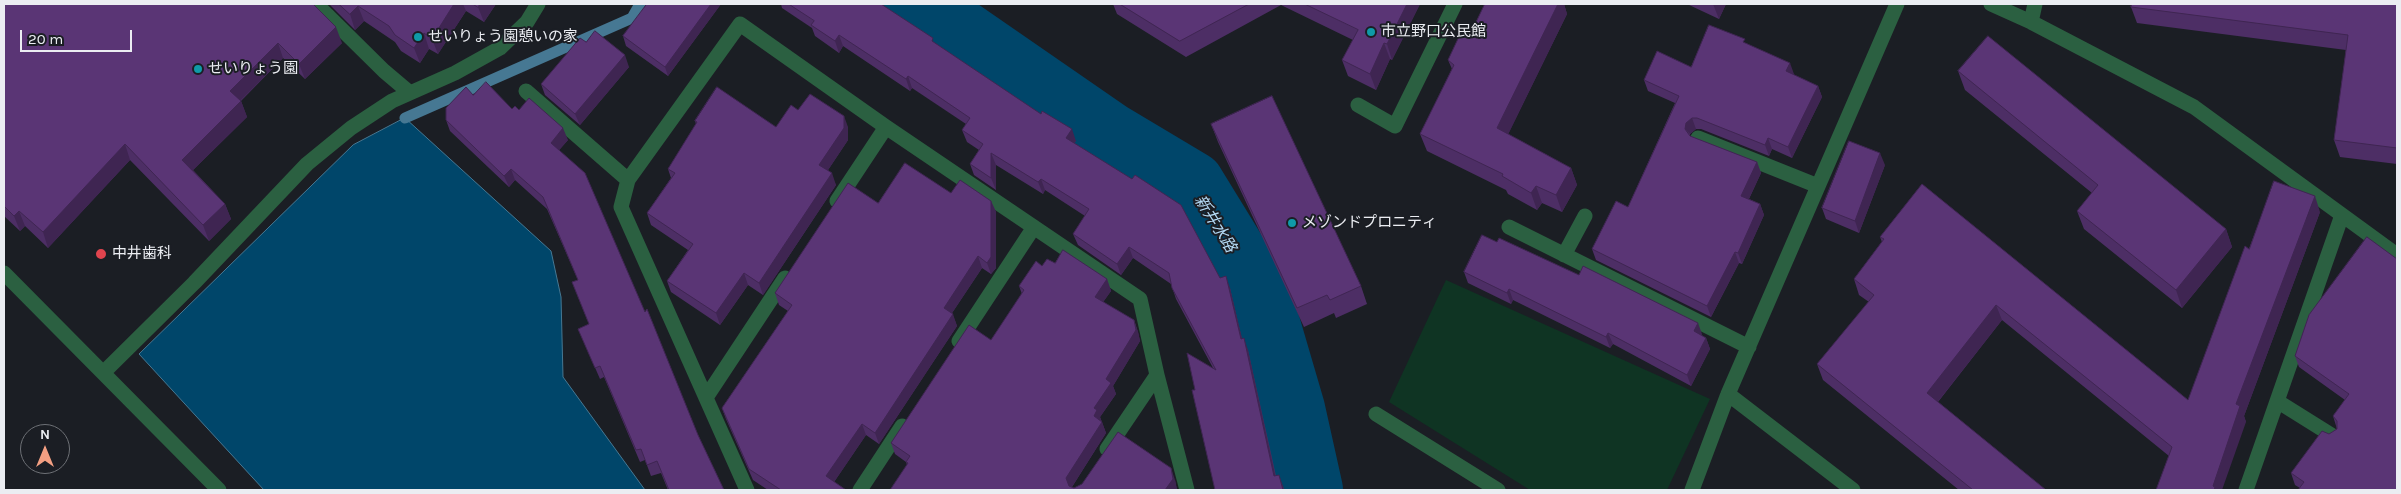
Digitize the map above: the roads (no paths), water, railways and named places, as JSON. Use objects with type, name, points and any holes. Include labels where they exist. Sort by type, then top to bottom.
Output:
[{"type":"street","points":[[316,4],[384,71],[410,93]]},
{"type":"street","points":[[104,372],[194,283],[307,164],[351,128],[392,101],[455,73],[500,48],[527,22],[538,4]]},
{"type":"street","points":[[1358,105],[1395,126],[1455,4]]},
{"type":"street","points":[[1692,490],[1728,394],[1897,4]]},
{"type":"street","points":[[1991,4],[2031,22],[2194,107],[2397,255]]},
{"type":"street","points":[[2031,22],[2035,4]]},
{"type":"street","points":[[747,490],[707,396],[621,207],[628,180],[740,24],[886,127],[1140,299],[1157,376],[1187,490]]},
{"type":"street","points":[[526,91],[628,180]]},
{"type":"street","points":[[826,217],[886,127]]},
{"type":"street","points":[[1698,138],[1818,186]]},
{"type":"street","points":[[2246,490],[2342,215]]},
{"type":"street","points":[[1564,255],[1585,216]]},
{"type":"street","points":[[952,351],[1034,228]]},
{"type":"street","points":[[1510,228],[1749,347]]},
{"type":"street","points":[[707,396],[794,265]]},
{"type":"street","points":[[4,273],[219,490]]},
{"type":"street","points":[[1101,458],[1157,376]]},
{"type":"street","points":[[1728,394],[1853,490]]},
{"type":"street","points":[[2277,401],[2333,436]]},
{"type":"street","points":[[1376,414],[1498,490]]},
{"type":"street","points":[[860,490],[909,416]]},
{"type":"water","points":[[405,118],[551,251],[561,297],[563,377],[645,490],[264,490],[139,354],[353,145]]},
{"type":"waterway","points":[[405,118],[632,18],[640,4]]},
{"type":"waterway","name":"新井水路","points":[[918,4],[1109,136],[1191,185],[1242,268],[1267,327],[1291,409],[1309,490]]},
{"type":"place","name":"市立野口公民館","points":[[1371,32]]},
{"type":"place","name":"せいりょう園憩いの家","points":[[418,37]]},
{"type":"place","name":"せいりょう園","points":[[198,69]]},
{"type":"place","name":"メゾンドプロニティ","points":[[1292,223]]},
{"type":"place","name":"中井歯科","points":[[101,254]]}]
